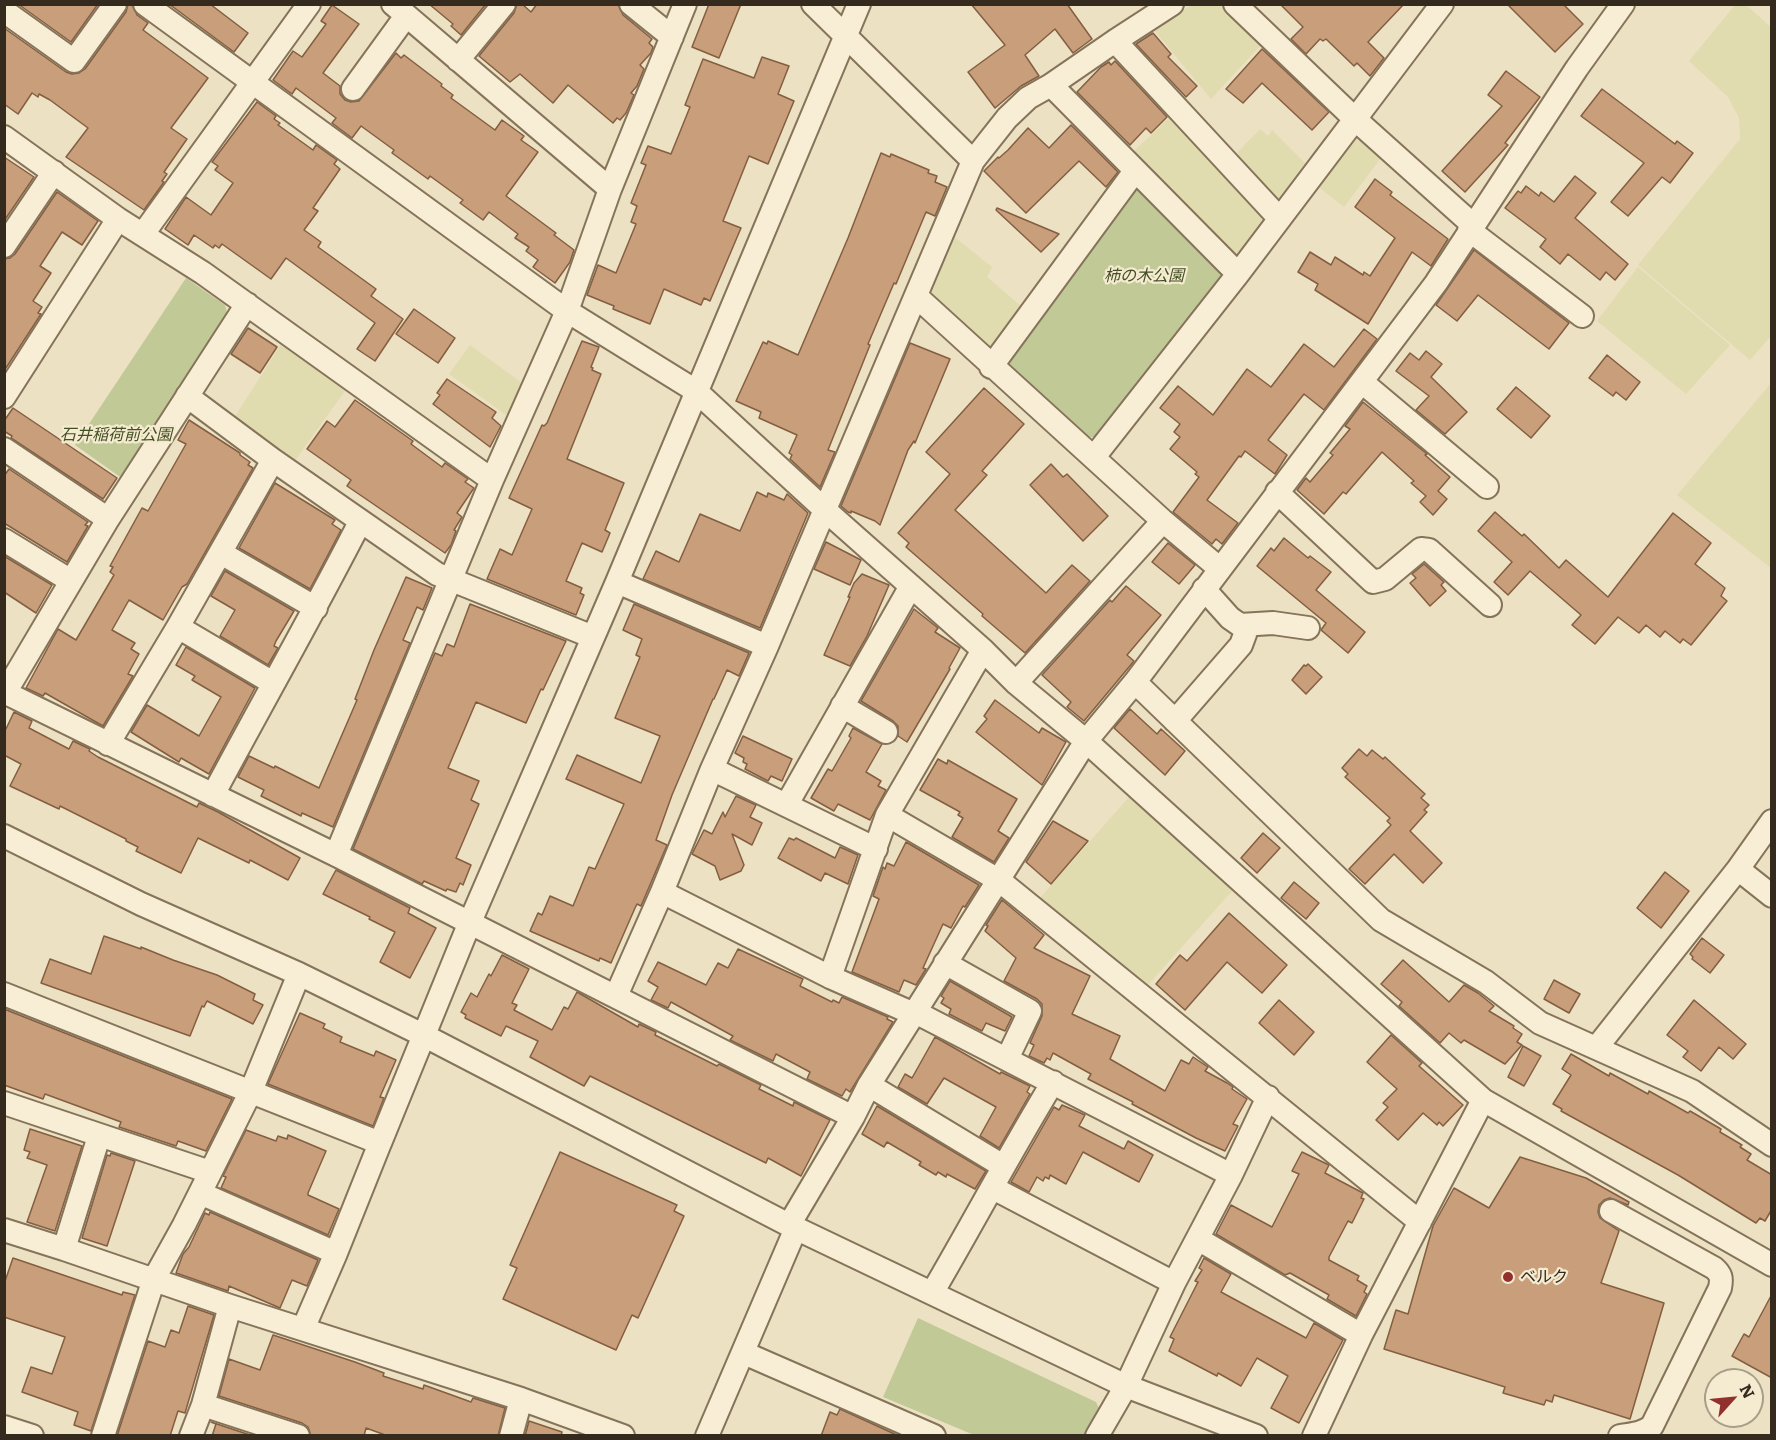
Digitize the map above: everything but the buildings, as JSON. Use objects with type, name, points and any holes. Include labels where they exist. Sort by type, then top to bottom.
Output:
[{"type":"street","points":[[4,11],[74,61],[116,4]]},
{"type":"street","points":[[145,4],[567,311],[696,391],[824,510],[983,650],[1016,682],[1086,741],[1482,1100],[1772,1265]]},
{"type":"street","points":[[143,234],[309,4]]},
{"type":"street","points":[[458,60],[504,4]]},
{"type":"street","points":[[631,4],[672,36]]},
{"type":"street","points":[[336,855],[492,480],[567,311],[610,189],[685,4]]},
{"type":"street","points":[[813,4],[973,161]]},
{"type":"street","points":[[303,1329],[470,922],[617,582],[858,4]]},
{"type":"street","points":[[616,996],[973,161],[1007,118],[1028,98],[1172,4]]},
{"type":"street","points":[[1235,4],[1471,228],[1582,316]]},
{"type":"street","points":[[1094,457],[1238,274],[1442,4]]},
{"type":"street","points":[[707,1436],[744,1353],[793,1226],[869,1085],[1086,741],[1135,682],[1219,568],[1437,283],[1577,68],[1623,4]]},
{"type":"street","points":[[353,89],[399,10],[610,189]]},
{"type":"street","points":[[1115,41],[1280,218]]},
{"type":"street","points":[[1051,85],[1238,274]]},
{"type":"street","points":[[4,137],[118,219],[247,304],[492,480]]},
{"type":"street","points":[[991,367],[1135,171]]},
{"type":"street","points":[[4,246],[54,172]]},
{"type":"street","points":[[4,397],[118,219]]},
{"type":"street","points":[[916,296],[991,367],[1219,568]]},
{"type":"street","points":[[247,304],[108,519],[5,692],[470,922],[853,1117]]},
{"type":"street","points":[[1362,382],[1487,487]]},
{"type":"street","points":[[187,396],[360,522],[437,574],[453,578],[593,637]]},
{"type":"street","points":[[4,449],[108,519]]},
{"type":"street","points":[[108,744],[273,460]]},
{"type":"street","points":[[1277,492],[1373,582],[1385,579],[1421,549],[1429,550],[1490,605]]},
{"type":"street","points":[[1016,682],[1163,521]]},
{"type":"street","points":[[213,795],[316,608],[360,522]]},
{"type":"street","points":[[4,540],[71,581]]},
{"type":"street","points":[[221,553],[316,608]]},
{"type":"street","points":[[617,582],[767,646]]},
{"type":"street","points":[[787,804],[911,586]]},
{"type":"street","points":[[1204,589],[1230,618],[1240,625],[1273,623],[1308,628]]},
{"type":"street","points":[[1175,721],[1241,645],[1248,626]]},
{"type":"street","points":[[178,627],[273,683]]},
{"type":"street","points":[[830,977],[887,815],[983,650]]},
{"type":"street","points":[[1135,682],[1382,920],[1486,982],[1540,1023],[1692,1091],[1772,1144]]},
{"type":"street","points":[[842,706],[886,732]]},
{"type":"street","points":[[712,769],[876,849]]},
{"type":"street","points":[[887,815],[1000,880],[1420,1222]]},
{"type":"street","points":[[1597,1047],[1738,869],[1772,821]]},
{"type":"street","points":[[4,836],[141,904],[298,974],[423,1035],[793,1226],[1126,1386],[1256,1436]]},
{"type":"street","points":[[1738,869],[1772,896]]},
{"type":"street","points":[[662,892],[830,977],[915,1013],[1231,1175]]},
{"type":"street","points":[[945,963],[1030,1011],[1007,1059]]},
{"type":"street","points":[[103,1436],[154,1279],[251,1091],[298,974]]},
{"type":"street","points":[[4,994],[32,1003],[380,1143]]},
{"type":"street","points":[[933,1293],[993,1188],[1003,1166],[1053,1082]]},
{"type":"street","points":[[869,1085],[1003,1166]]},
{"type":"street","points":[[1097,1436],[1126,1386],[1174,1283],[1231,1175],[1268,1097]]},
{"type":"street","points":[[1314,1436],[1361,1335],[1482,1100]]},
{"type":"street","points":[[4,1103],[210,1172]]},
{"type":"street","points":[[64,1249],[99,1136]]},
{"type":"street","points":[[993,1188],[1174,1283]]},
{"type":"street","points":[[200,1193],[336,1253]]},
{"type":"street","points":[[1611,1211],[1714,1268],[1722,1279],[1720,1288],[1652,1426],[1638,1434],[1620,1436]]},
{"type":"street","points":[[4,1230],[522,1400],[623,1436]]},
{"type":"street","points":[[1198,1239],[1361,1335]]},
{"type":"street","points":[[191,1436],[203,1405],[230,1306]]},
{"type":"street","points":[[744,1353],[934,1436]]},
{"type":"street","points":[[511,1436],[522,1400]]},
{"type":"street","points":[[203,1405],[298,1436]]},
{"type":"street","points":[[4,1427],[32,1436]]},
{"type":"shaded area","points":[[1191,5],[1219,5],[1262,44],[1211,99],[1154,30]]},
{"type":"shaded area","points":[[1735,5],[1746,5],[1772,28],[1771,336],[1750,360],[1638,265],[1740,139],[1739,118],[1728,97],[1689,61]]},
{"type":"shaded area","points":[[1169,118],[1264,212],[1264,218],[1238,253],[1232,256],[1131,154]]},
{"type":"shaded area","points":[[1260,129],[1268,136],[1272,130],[1305,163],[1279,198],[1275,200],[1236,160],[1238,152]]},
{"type":"shaded area","points":[[1356,140],[1361,141],[1381,158],[1344,207],[1317,186]]},
{"type":"shaded area","points":[[953,236],[992,267],[987,277],[1022,307],[994,345],[988,347],[934,298],[931,288]]},
{"type":"shaded area","points":[[1638,267],[1730,345],[1686,394],[1597,321]]},
{"type":"shaded area","points":[[281,344],[345,391],[294,462],[234,418]]},
{"type":"shaded area","points":[[470,345],[522,383],[509,417],[449,374]]},
{"type":"shaded area","points":[[1771,383],[1771,568],[1677,495]]},
{"type":"shaded area","points":[[1129,797],[1233,890],[1147,986],[1039,899]]},
{"type":"green space","name":"柿の木公園","points":[[1135,187],[1141,187],[1222,267],[1222,274],[1096,437],[1089,437],[1007,365],[1006,357]]},
{"type":"green space","name":"石井稲荷前公園","points":[[186,278],[225,305],[228,316],[123,479],[75,445]]},
{"type":"green space","points":[[918,1318],[1096,1402],[1099,1408],[1086,1435],[974,1435],[883,1397]]},
{"type":"place","name":"ベルク","points":[[1508,1277]]}]
